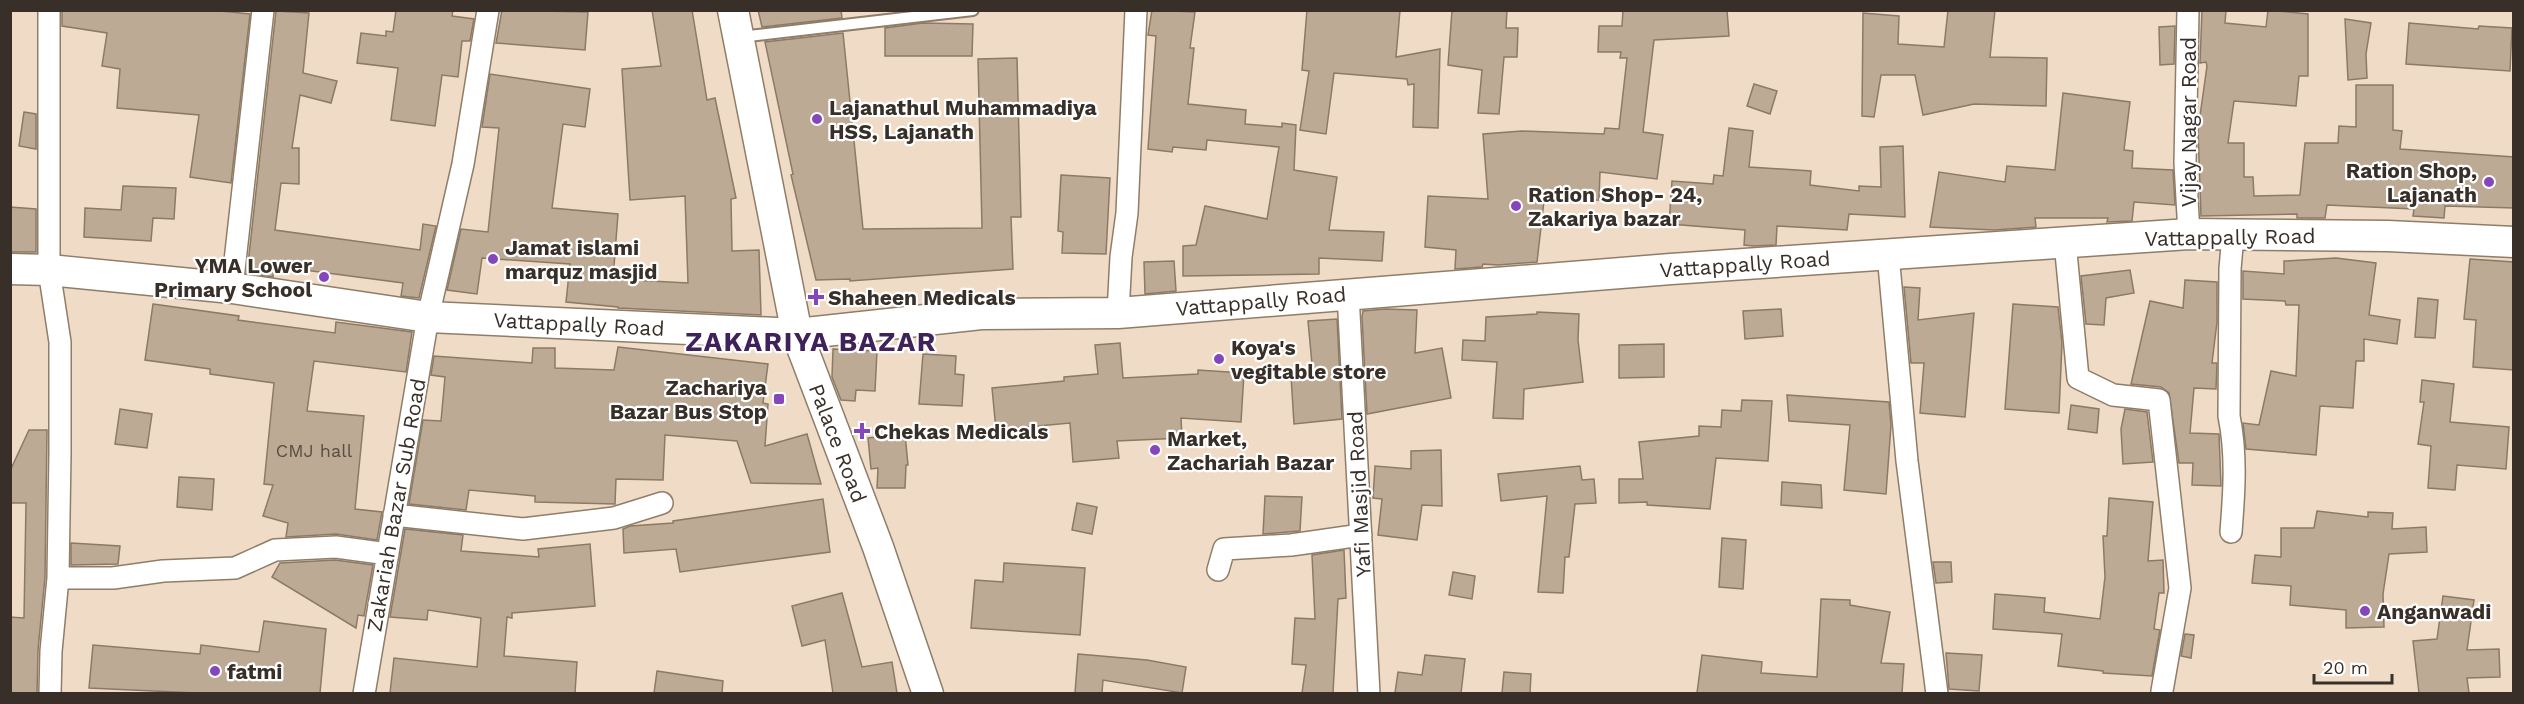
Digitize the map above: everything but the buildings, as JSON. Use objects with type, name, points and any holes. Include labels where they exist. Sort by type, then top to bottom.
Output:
[{"type":"main road","name":"Palace Road","points":[[736,24],[797,334],[878,547],[928,693]]},
{"type":"main road","name":"Vattappally Road","points":[[10,269],[49,270],[232,288],[428,317],[797,334],[981,314],[1119,313],[1888,254],[2189,234],[2388,236],[2514,242]]},
{"type":"street","points":[[50,10],[49,270],[60,342],[58,578],[51,651],[50,693]]},
{"type":"street","points":[[232,288],[263,10]]},
{"type":"street","name":"Zakariah Bazar Sub Road","points":[[364,693],[428,317],[463,164],[488,10]]},
{"type":"street","points":[[1119,313],[1121,257],[1127,213],[1136,10]]},
{"type":"street","name":"Vijay Nagar Road","points":[[2188,10],[2185,163],[2189,234]]},
{"type":"street","points":[[2231,532],[2234,489],[2233,436],[2229,417],[2230,269],[2233,235]]},
{"type":"street","points":[[2065,242],[2078,378],[2113,395],[2159,400],[2180,588],[2158,692]]},
{"type":"street","points":[[1888,254],[1907,461],[1937,693]]},
{"type":"street","name":"Yafi Masjid Road","points":[[1348,294],[1369,693]]},
{"type":"street","points":[[394,515],[523,529],[614,518],[662,503]]},
{"type":"street","points":[[1218,570],[1224,549],[1291,545],[1361,535]]},
{"type":"street","points":[[58,578],[112,578],[163,571],[235,568],[275,550],[336,547],[388,554]]},
{"type":"lane","points":[[736,24],[973,10]]},
{"type":"place","name":"Lajanathul Muhammadiya HSS, Lajanath","points":[[817,119]]},
{"type":"place","name":"Ration Shop, Lajanath","points":[[2489,182]]},
{"type":"place","name":"Ration Shop- 24, Zakariya bazar","points":[[1516,206]]},
{"type":"place","name":"Jamat islami marquz masjid","points":[[493,259]]},
{"type":"place","name":"YMA Lower Primary School","points":[[324,277]]},
{"type":"place","name":"Shaheen Medicals","points":[[816,297]]},
{"type":"place","name":"Koya's vegitable store","points":[[1219,359]]},
{"type":"place","name":"Zachariya Bazar Bus Stop","points":[[779,399]]},
{"type":"place","name":"Chekas Medicals","points":[[862,431]]},
{"type":"place","name":"Market, Zachariah Bazar","points":[[1155,450]]},
{"type":"place","name":"Anganwadi","points":[[2365,611]]},
{"type":"place","name":"fatmi","points":[[215,671]]},
{"type":"district","name":"ZAKARIYA BAZAR","points":[[811,342]]}]
